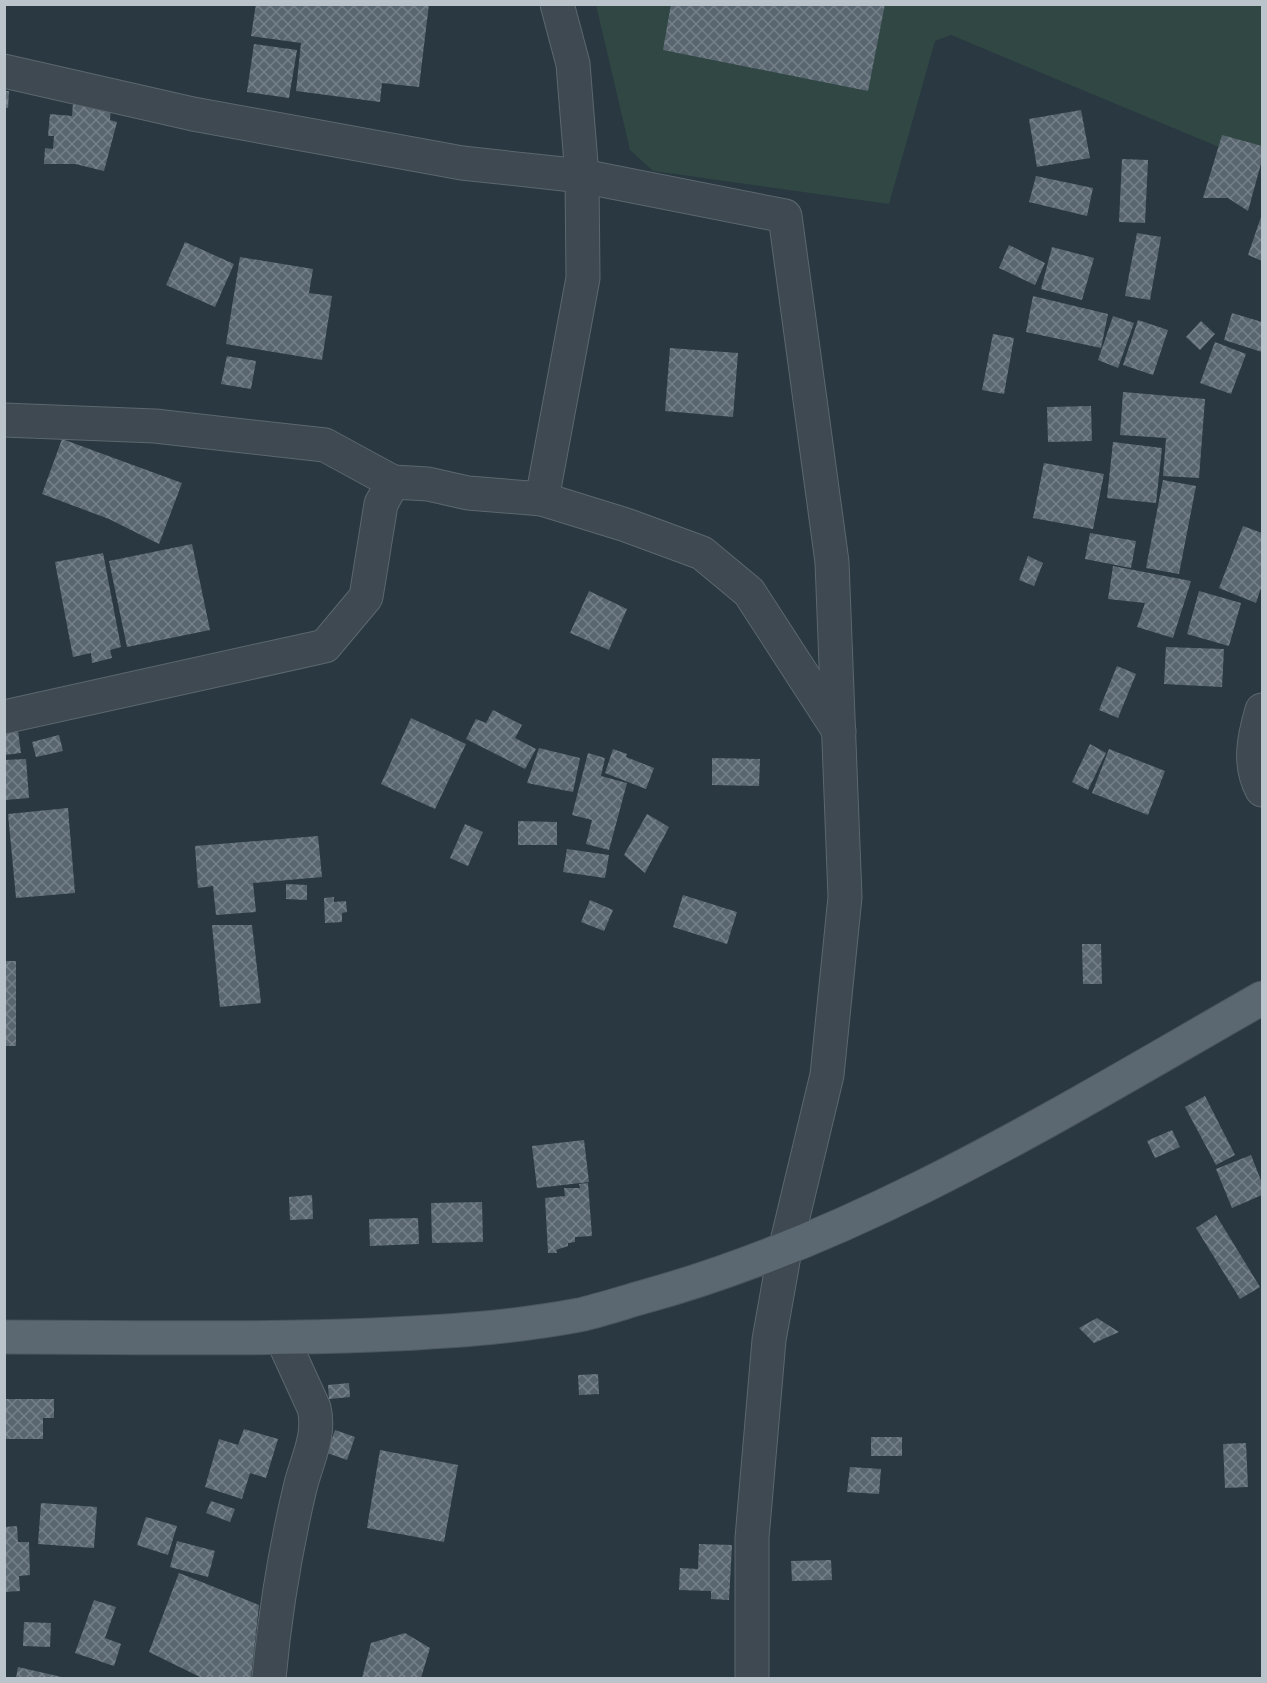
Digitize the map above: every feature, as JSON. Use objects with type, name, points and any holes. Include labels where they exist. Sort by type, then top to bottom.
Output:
[{"type":"main road","points":[[4,1337],[282,1338],[477,1330],[580,1314],[693,1283],[785,1250],[968,1163],[1263,998]]},
{"type":"street","points":[[543,500],[583,278],[582,176],[573,64],[557,4]]},
{"type":"street","points":[[4,71],[240,123],[462,163],[582,176],[784,216],[832,562],[845,897],[827,1075],[785,1250],[769,1340],[752,1538],[752,1678]]},
{"type":"street","points":[[4,420],[155,426],[325,445],[393,482],[428,484],[468,493],[543,500],[626,525],[702,554],[749,592],[839,731]]},
{"type":"street","points":[[4,717],[325,646],[366,597],[381,504],[393,482]]},
{"type":"street","points":[[1263,710],[1254,739],[1255,776],[1263,790]]},
{"type":"street","points":[[270,1678],[275,1611],[300,1486],[317,1420],[314,1408],[282,1338]]},
{"type":"green space","points":[[596,5],[1262,5],[1262,165],[951,35],[935,41],[889,204],[653,171],[630,150]]},
{"type":"building","points":[[256,4],[429,4],[419,87],[382,83],[380,102],[296,91],[301,43],[251,36]]},
{"type":"building","points":[[671,4],[885,4],[868,91],[663,50]]},
{"type":"building","points":[[254,44],[297,50],[289,98],[247,92]]},
{"type":"building","points":[[4,91],[9,91],[8,108],[4,108]]},
{"type":"building","points":[[73,103],[111,107],[110,120],[117,122],[104,171],[75,164],[44,164],[45,148],[53,149],[54,136],[48,136],[50,114],[72,116]]},
{"type":"building","points":[[1081,110],[1090,158],[1037,167],[1029,119]]},
{"type":"building","points":[[1222,135],[1262,146],[1262,160],[1248,211],[1228,198],[1203,198]]},
{"type":"building","points":[[1122,159],[1148,160],[1145,223],[1119,222]]},
{"type":"building","points":[[1036,176],[1093,188],[1087,216],[1029,202]]},
{"type":"building","points":[[1262,214],[1262,261],[1248,255]]},
{"type":"building","points":[[1137,233],[1161,237],[1150,300],[1125,296]]},
{"type":"building","points":[[185,242],[234,264],[215,307],[166,285]]},
{"type":"building","points":[[1009,245],[1045,263],[1035,285],[999,268]]},
{"type":"building","points":[[1052,247],[1094,258],[1082,300],[1041,289]]},
{"type":"building","points":[[240,257],[313,269],[309,293],[332,296],[322,360],[226,344]]},
{"type":"building","points":[[1033,296],[1108,314],[1101,348],[1026,332]]},
{"type":"building","points":[[1232,313],[1262,322],[1262,352],[1224,340]]},
{"type":"building","points":[[1113,316],[1134,323],[1118,368],[1098,360]]},
{"type":"building","points":[[1138,320],[1168,330],[1153,375],[1123,365]]},
{"type":"building","points":[[1201,321],[1215,334],[1200,350],[1186,337]]},
{"type":"building","points":[[993,334],[1014,338],[1004,394],[982,390]]},
{"type":"building","points":[[1215,342],[1246,354],[1231,394],[1200,383]]},
{"type":"building","points":[[670,348],[738,353],[733,417],[665,411]]},
{"type":"building","points":[[227,356],[256,361],[251,389],[221,384]]},
{"type":"building","points":[[1123,392],[1205,399],[1199,478],[1163,476],[1166,438],[1120,435]]},
{"type":"building","points":[[1091,406],[1092,441],[1048,442],[1047,407]]},
{"type":"building","points":[[62,439],[182,483],[159,544],[109,519],[42,494]]},
{"type":"building","points":[[1113,442],[1162,448],[1156,503],[1107,498]]},
{"type":"building","points":[[1044,463],[1104,474],[1093,529],[1033,518]]},
{"type":"building","points":[[1163,480],[1196,486],[1179,574],[1146,568]]},
{"type":"building","points":[[1243,526],[1262,533],[1262,585],[1256,603],[1219,588]]},
{"type":"building","points":[[1090,533],[1136,541],[1131,568],[1085,559]]},
{"type":"building","points":[[192,544],[210,630],[127,647],[109,561]]},
{"type":"building","points":[[103,553],[121,647],[110,650],[112,658],[92,663],[91,653],[73,657],[55,562]]},
{"type":"building","points":[[1028,556],[1043,563],[1034,586],[1019,580]]},
{"type":"building","points":[[1113,566],[1191,581],[1173,638],[1137,627],[1145,603],[1108,599]]},
{"type":"building","points":[[589,591],[627,609],[609,650],[570,633]]},
{"type":"building","points":[[1199,591],[1241,603],[1229,646],[1187,634]]},
{"type":"building","points":[[1166,647],[1224,649],[1222,687],[1164,684]]},
{"type":"building","points":[[1117,666],[1136,674],[1118,718],[1099,710]]},
{"type":"building","points":[[493,710],[522,725],[515,738],[536,749],[525,769],[466,739],[476,719],[486,723]]},
{"type":"building","points":[[411,718],[466,744],[435,809],[381,784]]},
{"type":"building","points":[[18,731],[21,753],[4,755],[4,734]]},
{"type":"building","points":[[59,735],[63,751],[36,757],[32,742]]},
{"type":"building","points":[[1090,744],[1106,753],[1088,790],[1072,782]]},
{"type":"building","points":[[539,748],[580,758],[573,792],[527,783]]},
{"type":"building","points":[[613,749],[654,768],[646,789],[605,773]]},
{"type":"building","points":[[1109,749],[1165,771],[1148,815],[1092,793]]},
{"type":"building","points":[[588,753],[605,758],[601,776],[627,783],[609,850],[586,844],[592,820],[572,815]]},
{"type":"building","points":[[712,758],[760,759],[759,786],[712,785]]},
{"type":"building","points":[[26,759],[29,798],[5,800],[5,760]]},
{"type":"building","points":[[68,808],[75,893],[16,898],[8,814]]},
{"type":"building","points":[[647,814],[669,827],[645,873],[624,855]]},
{"type":"building","points":[[518,821],[557,822],[557,845],[518,845]]},
{"type":"building","points":[[465,824],[483,832],[468,866],[450,858]]},
{"type":"building","points":[[318,836],[322,877],[253,883],[256,912],[216,915],[213,886],[198,888],[195,846]]},
{"type":"building","points":[[567,849],[609,855],[605,878],[563,872]]},
{"type":"building","points":[[286,884],[307,885],[307,900],[286,899]]},
{"type":"building","points":[[683,895],[737,912],[727,944],[673,927]]},
{"type":"building","points":[[334,897],[334,902],[346,901],[347,912],[342,913],[342,922],[325,923],[324,898]]},
{"type":"building","points":[[590,900],[613,910],[604,931],[581,922]]},
{"type":"building","points":[[212,925],[252,925],[261,1003],[220,1007]]},
{"type":"building","points":[[1082,944],[1101,944],[1102,984],[1083,984]]},
{"type":"building","points":[[4,961],[16,961],[16,1046],[4,1046]]},
{"type":"building","points":[[1205,1096],[1235,1155],[1216,1165],[1185,1107]]},
{"type":"building","points":[[1172,1130],[1180,1147],[1155,1158],[1147,1141]]},
{"type":"building","points":[[584,1140],[589,1182],[537,1188],[532,1146]]},
{"type":"building","points":[[1251,1155],[1262,1183],[1262,1195],[1232,1208],[1216,1169]]},
{"type":"building","points":[[588,1183],[592,1236],[575,1237],[575,1242],[556,1250],[557,1253],[548,1253],[545,1198],[565,1196],[564,1188],[580,1188],[579,1184]]},
{"type":"building","points":[[312,1195],[313,1219],[290,1220],[289,1197]]},
{"type":"building","points":[[482,1202],[483,1242],[432,1243],[431,1203]]},
{"type":"building","points":[[1216,1215],[1260,1287],[1240,1299],[1196,1228]]},
{"type":"building","points":[[418,1218],[419,1244],[370,1246],[369,1219]]},
{"type":"building","points":[[1097,1318],[1119,1332],[1094,1343],[1079,1328]]},
{"type":"building","points":[[598,1374],[599,1394],[579,1395],[578,1375]]},
{"type":"building","points":[[349,1383],[350,1397],[329,1399],[328,1385]]},
{"type":"building","points":[[4,1399],[54,1399],[54,1418],[43,1418],[43,1439],[4,1439]]},
{"type":"building","points":[[244,1429],[278,1439],[266,1478],[250,1473],[242,1499],[205,1487],[219,1439],[238,1445]]},
{"type":"building","points":[[335,1430],[355,1437],[347,1460],[327,1453]]},
{"type":"building","points":[[871,1437],[902,1437],[902,1456],[871,1456]]},
{"type":"building","points":[[1246,1443],[1248,1487],[1225,1488],[1223,1444]]},
{"type":"building","points":[[380,1450],[458,1465],[444,1542],[367,1528]]},
{"type":"building","points":[[850,1467],[881,1469],[879,1494],[847,1492]]},
{"type":"building","points":[[211,1501],[235,1509],[230,1522],[206,1513]]},
{"type":"building","points":[[41,1503],[97,1507],[94,1548],[38,1544]]},
{"type":"building","points":[[146,1517],[177,1526],[168,1555],[137,1545]]},
{"type":"building","points":[[17,1526],[18,1542],[29,1542],[30,1575],[19,1576],[20,1591],[4,1592],[4,1527]]},
{"type":"building","points":[[177,1541],[215,1551],[208,1577],[170,1567]]},
{"type":"building","points":[[699,1544],[732,1545],[729,1600],[711,1599],[711,1591],[679,1590],[680,1568],[698,1569]]},
{"type":"building","points":[[831,1560],[832,1580],[792,1581],[791,1561]]},
{"type":"building","points":[[179,1573],[259,1605],[251,1678],[202,1678],[149,1652]]},
{"type":"building","points":[[94,1600],[116,1607],[105,1638],[121,1644],[114,1666],[75,1653]]},
{"type":"building","points":[[24,1622],[51,1623],[50,1647],[23,1646]]},
{"type":"building","points":[[405,1633],[430,1648],[421,1678],[362,1678],[371,1643]]},
{"type":"building","points":[[18,1667],[66,1678],[16,1678]]}]
